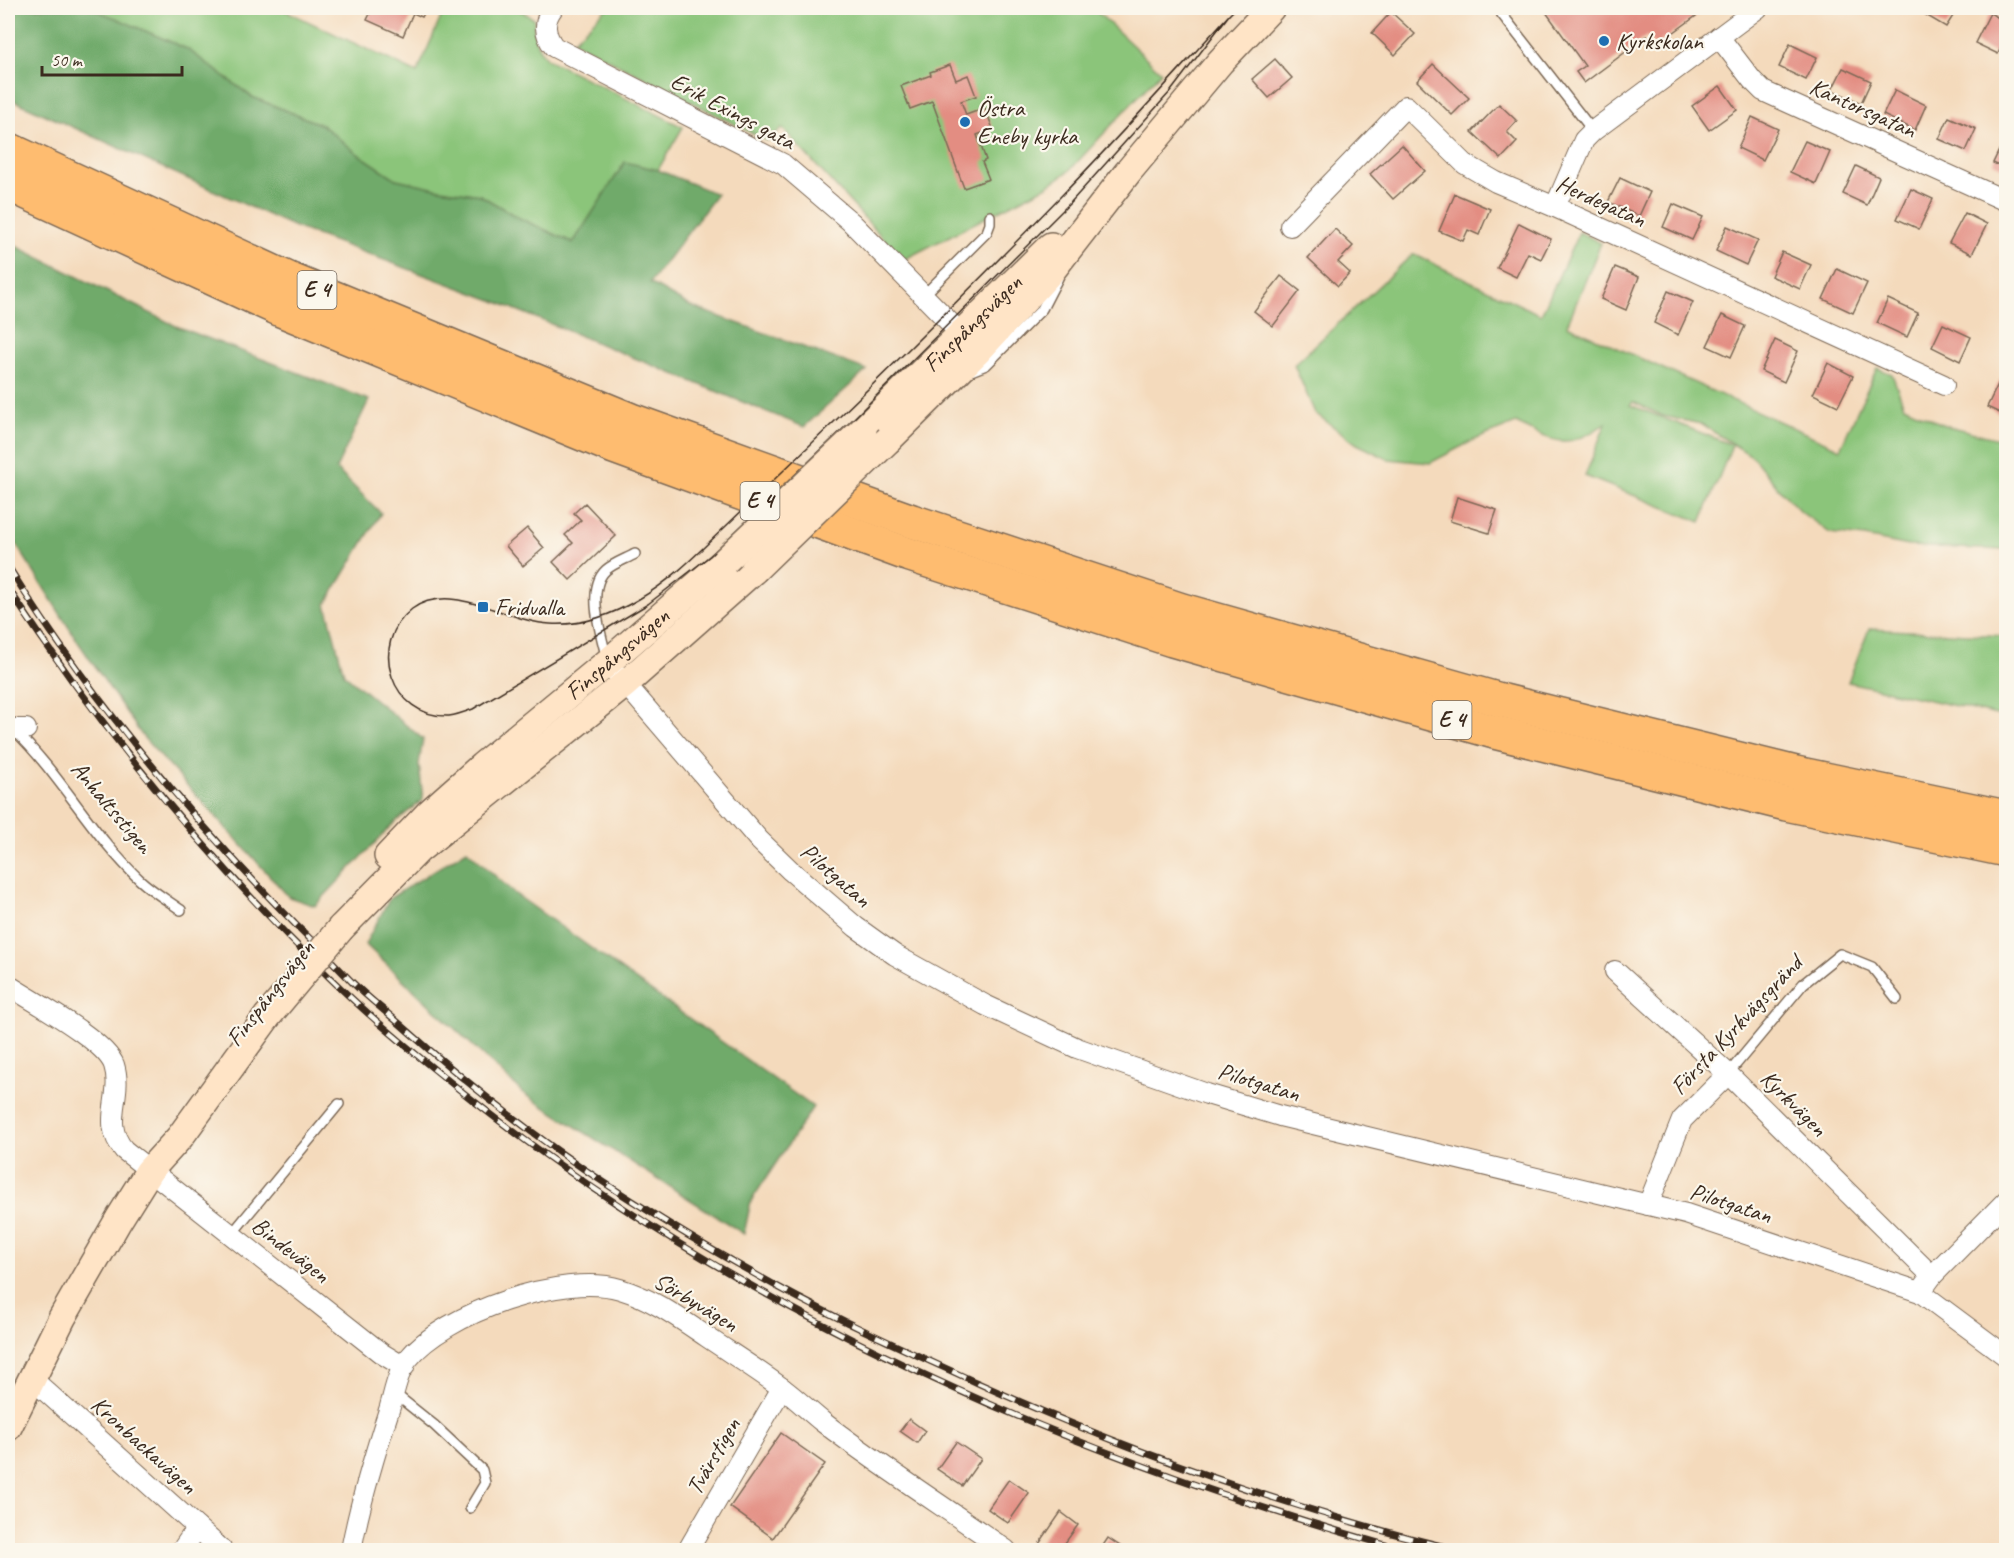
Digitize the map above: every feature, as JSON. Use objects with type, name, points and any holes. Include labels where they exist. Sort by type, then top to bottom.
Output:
[{"type":"highway","name":"E 4","points":[[8,149],[291,280],[543,384],[642,424],[912,521],[1182,610],[1504,701],[1796,773],[2007,817]]},
{"type":"highway","name":"E 4","points":[[8,184],[281,310],[580,433],[907,554],[1173,640],[1494,732],[1786,804],[2007,850]]},
{"type":"main road","name":"Finspångsvägen","points":[[8,1427],[31,1378],[87,1273],[149,1171],[180,1137],[261,1013],[429,813],[725,561],[863,430],[970,343],[1052,270],[1128,172],[1220,62],[1271,8]]},
{"type":"main road","name":"Finspångsvägen","points":[[334,925],[418,850],[625,684],[754,570],[949,379],[970,343],[1128,172]]},
{"type":"street","name":"Erik Exings gata","points":[[553,8],[546,17],[545,25],[549,40],[554,47],[783,164],[851,222],[970,343]]},
{"type":"street","points":[[1555,207],[1584,140],[1593,131],[1758,8]]},
{"type":"street","name":"Kantorsgatan","points":[[1719,37],[1763,91],[2007,201]]},
{"type":"street","name":"Herdegatan","points":[[1290,226],[1406,106],[1465,164],[1496,182],[1944,385]]},
{"type":"street","name":"Pilotgatan","points":[[607,663],[759,840],[823,900],[895,954],[985,1005],[1077,1048],[1207,1094],[1280,1116],[1686,1214],[1926,1284],[2007,1356]]},
{"type":"street","name":"Kyrkvägen","points":[[1616,971],[1728,1074],[1926,1284]]},
{"type":"street","name":"Bindevägen","points":[[8,985],[95,1042],[106,1052],[116,1073],[112,1125],[124,1150],[381,1353],[404,1367]]},
{"type":"street","name":"Första Kyrkvägsgränd","points":[[1648,1205],[1682,1120],[1728,1074]]},
{"type":"street","points":[[1926,1284],[2007,1201]]},
{"type":"street","name":"Sörbyvägen","points":[[351,1551],[369,1473],[394,1393],[408,1359],[424,1343],[438,1334],[495,1304],[540,1291],[591,1285],[617,1288],[663,1307],[782,1388],[824,1423],[1006,1551]]},
{"type":"street","name":"Kronbackavägen","points":[[31,1378],[222,1551]]},
{"type":"street","name":"Tvärstigen","points":[[688,1551],[782,1388]]},
{"type":"street","points":[[182,1551],[197,1528]]},
{"type":"lane","points":[[1497,8],[1593,131]]},
{"type":"lane","points":[[923,296],[987,232],[990,216]]},
{"type":"lane","points":[[949,379],[986,365],[1042,309],[1055,286],[1068,250]]},
{"type":"lane","points":[[607,663],[596,607],[597,585],[606,570],[635,554]]},
{"type":"lane","name":"Anhaltsstigen","points":[[15,729],[74,804],[134,874],[181,910]]},
{"type":"lane","name":"Första Kyrkvägsgränd","points":[[1728,1074],[1803,984],[1840,954],[1872,967],[1898,999]]},
{"type":"lane","points":[[231,1235],[339,1104]]},
{"type":"lane","points":[[394,1393],[434,1425],[482,1470],[484,1483],[470,1508]]},
{"type":"green space","points":[[8,8],[90,8],[118,19],[187,49],[252,97],[322,125],[358,154],[396,179],[480,195],[517,217],[573,243],[625,162],[658,170],[717,194],[650,283],[690,306],[867,370],[804,427],[492,300],[295,227],[8,98]]},
{"type":"green space","points":[[90,8],[280,8],[417,73],[445,8],[517,8],[534,19],[536,41],[547,59],[683,127],[658,170],[625,162],[574,243],[517,217],[480,195],[396,179],[358,154],[322,125],[252,97],[187,49]]},
{"type":"green space","points":[[607,8],[1093,8],[1161,72],[1069,171],[1047,186],[903,260],[782,128],[767,141],[573,41]]},
{"type":"green space","points":[[1579,232],[1601,243],[1567,325],[1840,449],[1877,368],[1892,374],[1904,406],[1944,425],[2006,441],[2006,550],[1909,546],[1830,533],[1801,512],[1752,456],[1701,424],[1663,416],[1633,402],[1630,405],[1732,445],[1701,522],[1585,476],[1606,423],[1581,438],[1561,441],[1541,435],[1516,423],[1474,440],[1430,463],[1388,459],[1357,444],[1315,413],[1294,365],[1413,254],[1541,315]]},
{"type":"green space","points":[[8,242],[176,326],[369,400],[336,469],[381,513],[326,604],[344,674],[423,739],[419,764],[423,800],[394,823],[315,906],[289,897],[143,737],[76,639],[8,531]]},
{"type":"green space","points":[[1869,629],[2006,636],[2006,717],[1848,682]]},
{"type":"green space","points":[[467,850],[514,893],[813,1107],[751,1201],[744,1234],[524,1094],[365,944],[390,898]]},
{"type":"building","points":[[373,8],[427,8],[422,17],[413,13],[403,36],[367,20]]},
{"type":"building","name":"Kyrkskolan","points":[[1543,8],[1707,8],[1655,46],[1647,36],[1584,83],[1576,72],[1585,66]]},
{"type":"building","points":[[1927,8],[1958,8],[1946,27],[1924,14]]},
{"type":"building","points":[[1391,12],[1415,34],[1395,55],[1372,33]]},
{"type":"building","points":[[1990,13],[2006,22],[2006,36],[1998,54],[1975,43]]},
{"type":"building","points":[[1790,44],[1817,57],[1806,80],[1779,67]]},
{"type":"building","points":[[1275,59],[1292,78],[1269,98],[1252,79]]},
{"type":"building","points":[[1433,64],[1469,98],[1452,115],[1417,81]]},
{"type":"building","name":"Östra Eneby kyrka","points":[[950,65],[956,80],[968,75],[976,96],[961,101],[966,115],[985,108],[993,129],[977,135],[986,160],[982,162],[989,179],[964,188],[932,101],[910,109],[901,86]]},
{"type":"building","points":[[1843,68],[1871,81],[1861,103],[1832,90]]},
{"type":"building","points":[[1720,86],[1737,110],[1709,130],[1692,106]]},
{"type":"building","points":[[1895,90],[1926,105],[1915,130],[1883,115]]},
{"type":"building","points":[[1499,104],[1517,121],[1507,132],[1517,142],[1501,159],[1472,132]]},
{"type":"building","points":[[1752,117],[1778,129],[1763,160],[1738,148]]},
{"type":"building","points":[[1949,117],[1976,129],[1966,151],[1939,139]]},
{"type":"building","points":[[1805,141],[1830,152],[1816,184],[1790,172]]},
{"type":"building","points":[[2003,142],[2006,144],[2006,169],[1993,163]]},
{"type":"building","points":[[1402,145],[1425,171],[1393,199],[1370,174]]},
{"type":"building","points":[[1856,166],[1879,177],[1867,205],[1843,194]]},
{"type":"building","points":[[1620,178],[1650,192],[1639,216],[1608,202]]},
{"type":"building","points":[[1911,189],[1933,199],[1919,229],[1897,219]]},
{"type":"building","points":[[1455,194],[1490,209],[1479,235],[1468,230],[1463,241],[1439,231]]},
{"type":"building","points":[[1673,204],[1703,217],[1692,240],[1663,227]]},
{"type":"building","points":[[1965,213],[1987,224],[1972,254],[1949,243]]},
{"type":"building","points":[[1519,223],[1551,239],[1541,259],[1528,253],[1516,277],[1497,268]]},
{"type":"building","points":[[1727,226],[1758,240],[1746,265],[1716,251]]},
{"type":"building","points":[[1335,229],[1353,246],[1338,262],[1350,273],[1338,286],[1308,258]]},
{"type":"building","points":[[1782,252],[1811,265],[1800,289],[1771,276]]},
{"type":"building","points":[[1615,267],[1639,277],[1626,310],[1601,299]]},
{"type":"building","points":[[1837,269],[1867,283],[1853,313],[1823,299]]},
{"type":"building","points":[[1281,276],[1300,291],[1273,326],[1254,311]]},
{"type":"building","points":[[1668,291],[1693,302],[1678,335],[1654,323]]},
{"type":"building","points":[[1888,299],[1918,313],[1907,337],[1877,323]]},
{"type":"building","points":[[1722,315],[1745,326],[1731,357],[1707,346]]},
{"type":"building","points":[[1943,324],[1971,337],[1960,361],[1932,347]]},
{"type":"building","points":[[1775,340],[1798,351],[1784,382],[1761,371]]},
{"type":"building","points":[[1828,363],[1853,376],[1838,406],[1813,394]]},
{"type":"building","points":[[2001,378],[2006,381],[2006,416],[1987,407]]},
{"type":"building","points":[[1457,497],[1497,510],[1489,533],[1450,521]]},
{"type":"building","points":[[585,503],[616,536],[570,580],[553,562],[573,543],[565,535],[581,520],[574,513]]},
{"type":"building","points":[[527,528],[544,548],[523,566],[506,546]]},
{"type":"building","points":[[909,1419],[925,1431],[917,1443],[900,1431]]},
{"type":"building","points":[[781,1433],[825,1464],[773,1538],[730,1507]]},
{"type":"building","points":[[956,1442],[981,1459],[962,1486],[937,1469]]},
{"type":"building","points":[[1009,1479],[1029,1493],[1008,1523],[988,1509]]},
{"type":"building","points":[[1061,1512],[1078,1525],[1060,1550],[1047,1550],[1039,1544]]},
{"type":"building","points":[[1108,1538],[1126,1550],[1100,1550]]},
{"type":"tram line","points":[[1229,15],[1171,91],[1071,202],[847,425],[710,556],[648,604],[473,709],[449,716],[429,713],[412,705],[400,692],[392,676],[389,659],[391,641],[398,624],[412,609],[428,601],[462,600],[533,622],[573,623],[596,618],[629,605],[673,575],[705,547],[1001,258],[1105,150],[1229,15],[1236,8]]},
{"type":"railway","points":[[8,566],[72,662],[141,753],[255,882],[370,998],[477,1089],[530,1131],[586,1170],[683,1232],[781,1288],[865,1331],[980,1384],[1096,1433],[1214,1478],[1335,1517],[1457,1550]]},
{"type":"railway","points":[[8,588],[118,742],[198,839],[284,932],[346,994],[400,1041],[475,1102],[579,1179],[688,1249],[801,1313],[917,1371],[1036,1424],[1157,1471],[1279,1513],[1403,1550]]},
{"type":"place","name":"Kyrkskolan","points":[[1604,41]]},
{"type":"place","name":"Östra Eneby kyrka","points":[[965,122]]},
{"type":"place","name":"Fridvalla","points":[[483,607]]}]
